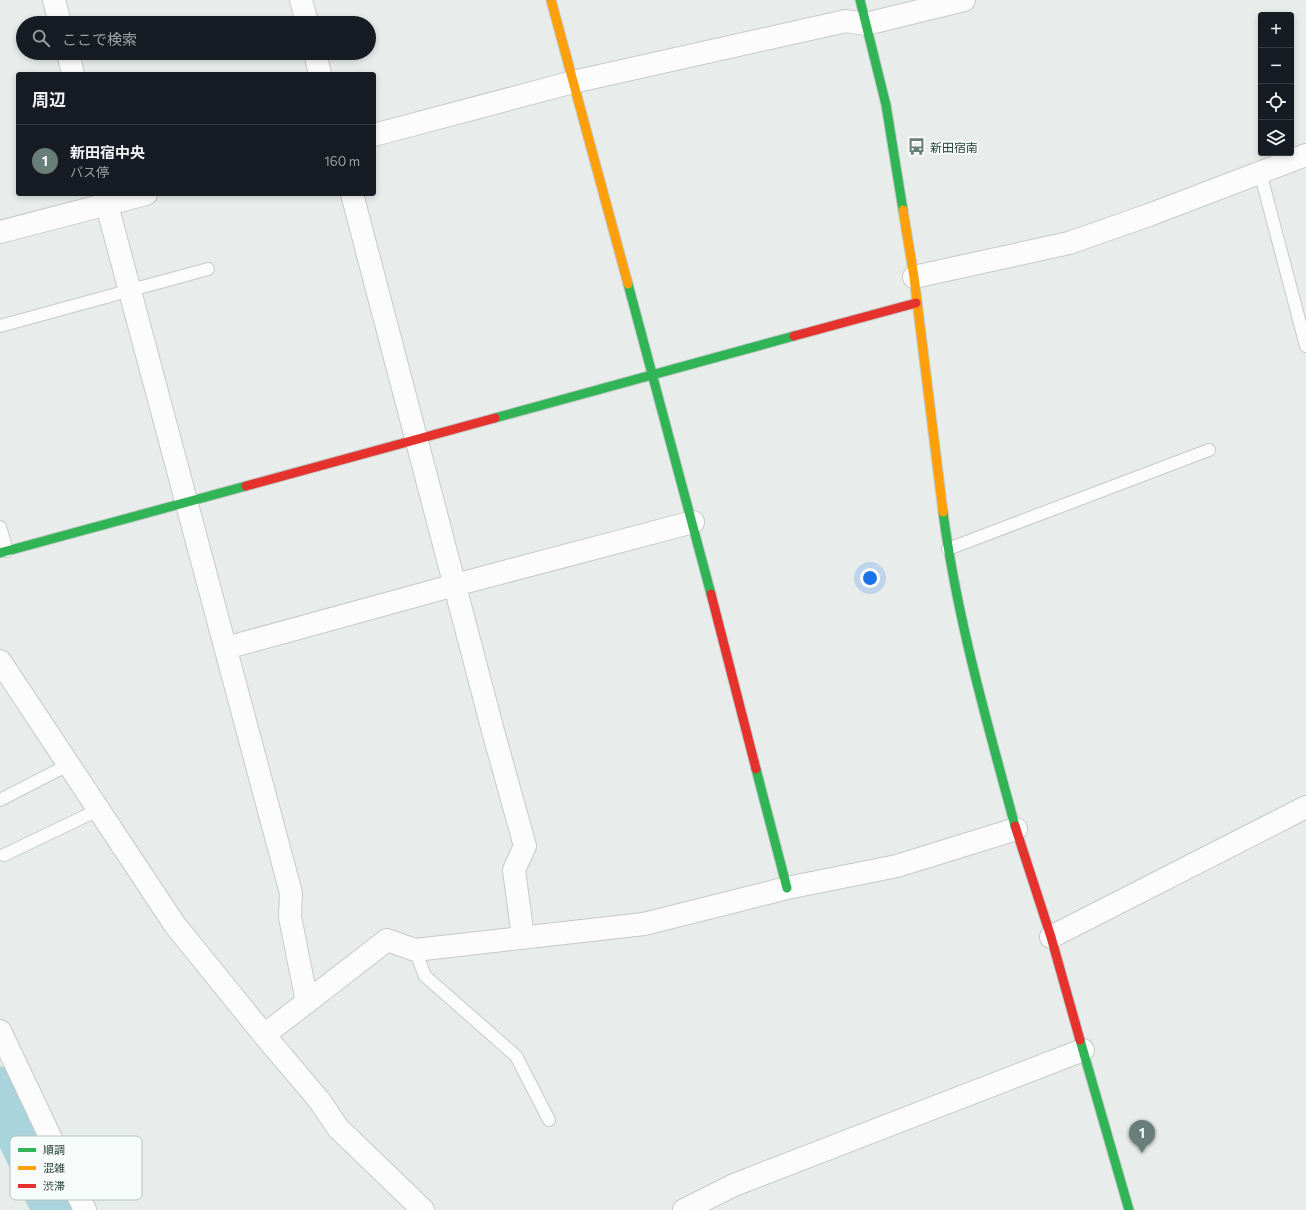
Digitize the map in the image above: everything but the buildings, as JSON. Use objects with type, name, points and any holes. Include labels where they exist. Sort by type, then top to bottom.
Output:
[{"type":"street","points":[[54,0],[58,16]]},
{"type":"street","points":[[301,0],[305,16]]},
{"type":"street","points":[[551,0],[693,522],[787,888]]},
{"type":"street","points":[[860,0],[886,105],[914,277],[916,303],[948,549],[965,639],[1016,829],[1051,937],[1129,1210]]},
{"type":"street","points":[[376,134],[573,82],[846,20],[866,24],[964,0]]},
{"type":"street","points":[[70,60],[73,72]]},
{"type":"street","points":[[317,60],[320,72]]},
{"type":"street","points":[[914,277],[1069,243],[1149,215],[1306,155]]},
{"type":"street","points":[[0,232],[106,199],[130,196]]},
{"type":"street","points":[[353,196],[525,846],[514,870],[523,937]]},
{"type":"street","points":[[106,199],[129,291],[291,893],[290,917],[307,1002]]},
{"type":"street","points":[[3,552],[654,376],[916,303]]},
{"type":"street","points":[[226,648],[693,522]]},
{"type":"street","points":[[0,661],[175,925],[264,1036],[319,1100],[338,1128],[423,1210]]},
{"type":"street","points":[[1051,937],[1306,807]]},
{"type":"street","points":[[264,1036],[387,940],[415,950],[644,924],[787,888],[897,866],[1016,829]]},
{"type":"street","points":[[0,1031],[50,1136]]},
{"type":"street","points":[[684,1210],[734,1184],[1083,1050]]},
{"type":"street","points":[[80,1200],[85,1210]]},
{"type":"lane","points":[[1260,172],[1302,318],[1306,346]]},
{"type":"lane","points":[[0,326],[208,269]]},
{"type":"lane","points":[[948,549],[1209,450]]},
{"type":"lane","points":[[0,526],[3,552]]},
{"type":"lane","points":[[0,800],[68,765]]},
{"type":"lane","points":[[4,855],[98,810]]},
{"type":"lane","points":[[415,950],[425,976],[516,1056],[549,1120]]},
{"type":"waterway","points":[[0,1091],[22,1136]]},
{"type":"waterway","points":[[52,1200],[57,1210]]},
{"type":"traffic: fast","points":[[860,0],[886,105],[903,210]]},
{"type":"traffic: fast","points":[[628,284],[711,594]]},
{"type":"traffic: fast","points":[[495,418],[794,336]]},
{"type":"traffic: fast","points":[[0,553],[246,486]]},
{"type":"traffic: fast","points":[[943,512],[956,592],[974,670],[1015,826]]},
{"type":"traffic: fast","points":[[756,769],[787,888]]},
{"type":"traffic: fast","points":[[1080,1040],[1129,1210]]},
{"type":"traffic: slow","points":[[551,0],[628,284]]},
{"type":"traffic: slow","points":[[903,210],[914,277],[943,512]]},
{"type":"traffic: jam","points":[[794,336],[916,303]]},
{"type":"traffic: jam","points":[[246,486],[495,418]]},
{"type":"traffic: jam","points":[[711,594],[756,769]]},
{"type":"traffic: jam","points":[[1015,826],[1051,937],[1080,1040]]},
{"type":"place","name":"新田宿南","points":[[917,147]]},
{"type":"place","name":"新田宿中央","points":[[1142,1153]]}]
